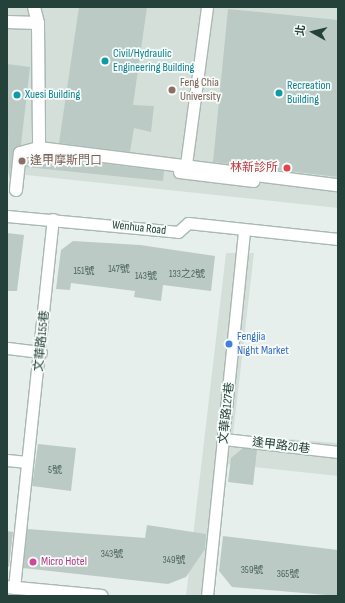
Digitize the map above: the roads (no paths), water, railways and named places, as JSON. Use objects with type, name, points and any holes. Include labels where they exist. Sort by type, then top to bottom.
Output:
[{"type":"street","points":[[34,7],[38,23],[39,148]]},
{"type":"street","points":[[7,22],[38,23]]},
{"type":"street","points":[[16,190],[20,154],[39,148],[183,170],[338,185]]},
{"type":"street","points":[[11,588],[58,594],[102,596]]},
{"type":"lane","points":[[207,7],[183,170],[338,190]]},
{"type":"lane","name":"Wenhua Road","points":[[7,216],[54,219],[178,232],[188,223],[338,239]]},
{"type":"lane","name":"文華路155巷","points":[[11,588],[41,352],[54,219]]},
{"type":"lane","name":"文華路127巷","points":[[207,596],[244,230]]},
{"type":"lane","points":[[7,348],[41,352]]},
{"type":"lane","name":"逢甲路20巷","points":[[224,439],[338,452]]},
{"type":"lane","points":[[7,460],[27,462]]},
{"type":"place","name":"Civil/Hydraulic Engineering Building","points":[[105,61]]},
{"type":"place","name":"Feng Chia University","points":[[172,90]]},
{"type":"place","name":"Recreation Building","points":[[279,93]]},
{"type":"place","name":"Xuesi Building","points":[[17,95]]},
{"type":"place","name":"逢甲摩斯門口","points":[[22,161]]},
{"type":"place","name":"林新診所","points":[[287,168]]},
{"type":"place","name":"Fengjia Night Market","points":[[229,344]]},
{"type":"place","name":"Micro Hotel","points":[[33,562]]}]
